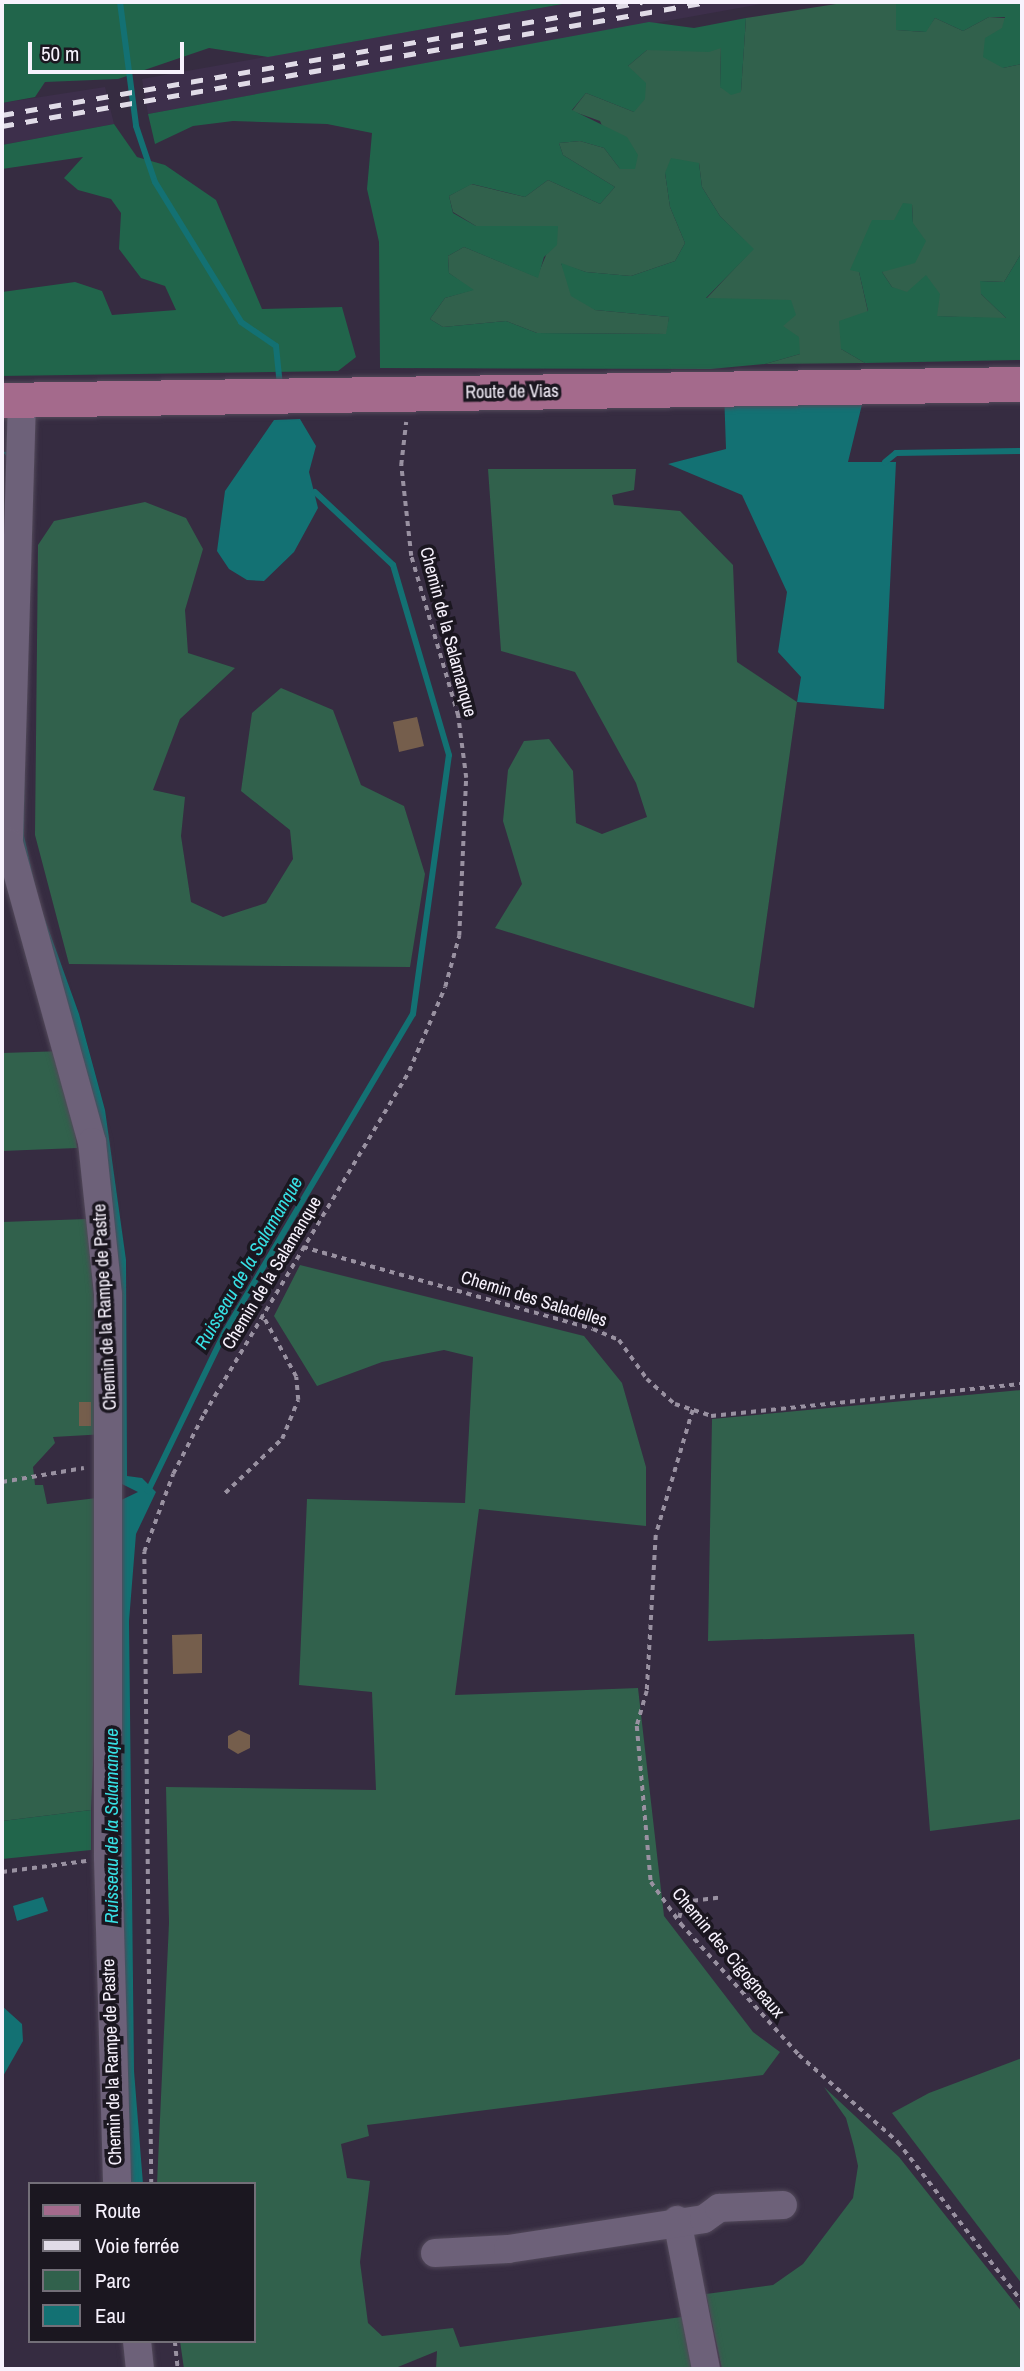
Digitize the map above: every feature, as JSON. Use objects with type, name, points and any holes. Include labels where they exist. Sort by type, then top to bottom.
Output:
[{"type":"main road","name":"Route de Vias","points":[[12,400],[1022,384]]},
{"type":"street","name":"Chemin de la Rampe de Pastre","points":[[12,400],[9,843],[92,1142],[108,1283],[108,1858],[117,2182]]},
{"type":"street","points":[[435,2253],[508,2249],[677,2220],[704,2219],[719,2208],[783,2204]]},
{"type":"street","points":[[677,2220],[706,2369]]},
{"type":"street","points":[[136,2343],[140,2369]]},
{"type":"path","name":"Chemin de la Salamanque","points":[[151,2182],[144,1552],[173,1474],[262,1315],[409,1071],[445,987],[459,936],[466,778],[458,716],[411,556],[401,465],[406,394]]},
{"type":"path","name":"Chemin des Saladelles","points":[[303,1247],[593,1329],[619,1340],[647,1379],[675,1404],[711,1416],[751,1416],[1022,1384]]},
{"type":"path","points":[[225,1493],[282,1439],[298,1400],[296,1377],[262,1315]]},
{"type":"path","name":"Chemin des Cigogneaux","points":[[693,1410],[656,1535],[647,1691],[637,1726],[651,1882],[681,1924],[799,2055],[898,2142],[1022,2302]]},
{"type":"path","points":[[2,1482],[80,1472],[110,1447]]},
{"type":"path","points":[[2,1872],[108,1858]]},
{"type":"path","points":[[681,1924],[677,1910],[683,1902],[722,1897]]},
{"type":"path","points":[[175,2343],[178,2369]]},
{"type":"shaded area","points":[[2,2],[574,2],[268,57],[209,48],[118,79],[45,82],[35,97],[2,103]]},
{"type":"shaded area","points":[[574,2],[772,2],[148,114],[142,79]]},
{"type":"shaded area","points":[[896,2],[1022,2],[1022,64],[1003,68],[983,57],[985,38],[1002,28],[1005,17],[989,17],[963,31],[935,18],[926,32],[896,30]]},
{"type":"shaded area","points":[[746,18],[741,92],[731,95],[720,87],[721,48],[709,52],[647,50],[628,66],[646,83],[645,99],[634,112],[586,93],[572,110],[627,137],[638,155],[635,169],[620,169],[604,148],[580,141],[559,143],[563,155],[615,187],[600,204],[548,180],[525,197],[472,184],[449,196],[453,213],[476,226],[558,226],[557,245],[544,257],[538,278],[464,247],[448,256],[449,273],[474,290],[445,298],[430,319],[443,327],[506,321],[537,333],[666,334],[669,317],[595,310],[571,296],[561,263],[586,272],[631,276],[675,261],[685,243],[670,207],[665,173],[671,158],[699,163],[702,187],[720,216],[754,249],[706,298],[791,300],[796,315],[783,326],[799,337],[800,354],[765,364],[711,369],[380,368],[379,242],[367,189],[372,133],[327,124],[233,121],[193,126],[155,144],[148,114],[649,22],[694,28]]},
{"type":"shaded area","points":[[105,87],[114,124],[2,145],[2,103]]},
{"type":"shaded area","points":[[114,124],[137,157],[165,165],[216,200],[262,309],[342,307],[356,357],[338,371],[2,376],[2,292],[75,282],[102,291],[112,315],[176,310],[165,286],[141,278],[119,249],[121,213],[111,199],[78,190],[64,178],[83,157],[2,169],[2,145]]},
{"type":"shaded area","points":[[903,203],[912,204],[913,223],[926,241],[915,263],[882,272],[892,287],[907,292],[926,275],[940,294],[937,316],[1006,318],[981,294],[980,281],[1004,282],[1022,252],[1022,360],[865,363],[841,349],[839,321],[868,311],[859,272],[850,270],[872,220],[894,220]]},
{"type":"shaded area","points":[[91,1810],[91,1850],[2,1859],[2,1821]]},
{"type":"green space","points":[[849,2],[896,2],[897,30],[925,32],[935,18],[963,31],[989,17],[1005,18],[1003,68],[1022,64],[1022,252],[1004,282],[981,281],[981,294],[1007,319],[936,316],[892,287],[882,272],[913,223],[912,204],[859,272],[868,312],[853,319],[841,349],[865,363],[765,364],[800,354],[706,299],[753,249],[720,216],[702,187],[699,163],[665,173],[670,207],[685,243],[675,261],[631,276],[586,272],[561,264],[595,310],[669,317],[667,334],[537,333],[506,321],[443,327],[430,319],[445,298],[472,290],[449,273],[448,256],[464,247],[537,277],[558,226],[476,226],[453,212],[449,196],[471,184],[525,197],[548,180],[600,204],[615,187],[563,155],[559,143],[580,141],[604,148],[620,169],[600,121],[572,111],[586,93],[634,112],[628,66],[647,50],[721,47],[720,87],[741,91],[746,18]]},
{"type":"green space","points":[[488,469],[636,469],[634,490],[612,495],[614,505],[680,511],[733,565],[737,662],[797,702],[754,1008],[495,928],[522,884],[503,821],[508,770],[524,741],[549,739],[573,771],[576,823],[602,834],[647,817],[636,783],[575,672],[501,651]]},
{"type":"green space","points":[[145,502],[186,518],[203,549],[185,610],[188,653],[235,668],[180,719],[153,790],[185,797],[181,836],[191,902],[223,917],[266,903],[293,859],[290,830],[241,791],[252,713],[281,688],[333,710],[361,785],[404,806],[425,874],[410,967],[69,964],[35,835],[38,545],[54,521]]},
{"type":"green space","points":[[65,1051],[77,1148],[2,1151],[2,1053]]},
{"type":"green space","points":[[87,1219],[106,1434],[53,1437],[55,1443],[33,1467],[35,1485],[43,1485],[47,1504],[105,1497],[91,1810],[2,1821],[2,1222]]},
{"type":"green space","points":[[300,1265],[584,1336],[622,1383],[646,1467],[646,1526],[479,1509],[455,1695],[638,1688],[664,1916],[753,2032],[780,2052],[763,2075],[367,2125],[369,2136],[341,2144],[347,2178],[370,2181],[360,2262],[368,2323],[382,2336],[453,2328],[460,2347],[689,2316],[698,2369],[436,2369],[437,2351],[393,2369],[184,2369],[180,2343],[256,2343],[256,2182],[157,2182],[169,1923],[166,1787],[376,1790],[372,1692],[299,1685],[307,1499],[465,1503],[473,1357],[444,1350],[382,1362],[317,1386],[274,1316]]},
{"type":"green space","points":[[1022,1390],[1022,1819],[930,1831],[914,1634],[708,1641],[712,1419]]},
{"type":"green space","points":[[1022,2058],[1022,2284],[892,2113],[929,2093]]},
{"type":"green space","points":[[824,2087],[899,2157],[1022,2312],[1022,2369],[722,2369],[706,2294],[773,2285],[803,2264],[853,2198],[858,2166],[854,2147],[846,2118]]},
{"type":"water","points":[[724,391],[865,392],[848,462],[896,462],[884,709],[797,702],[801,677],[778,652],[787,592],[742,495],[668,464],[726,449]]},
{"type":"water","points":[[300,419],[316,446],[309,472],[318,508],[294,552],[264,581],[247,580],[229,569],[217,551],[225,491],[274,420]]},
{"type":"water","points":[[27,450],[24,836],[39,903],[79,1014],[105,1110],[126,1260],[127,1476],[142,1478],[156,1492],[136,1534],[129,1621],[134,2071],[143,2182],[120,2182],[115,1503],[138,1492],[112,1479],[110,1248],[20,884],[8,458],[3,452]]},
{"type":"water","points":[[43,1897],[48,1911],[17,1921],[13,1906]]},
{"type":"water","points":[[2,2006],[22,2024],[23,2041],[2,2078]]},
{"type":"building","points":[[417,717],[424,746],[399,752],[393,722]]},
{"type":"building","points":[[79,1402],[91,1402],[91,1426],[79,1426]]},
{"type":"building","points":[[202,1634],[202,1673],[173,1674],[172,1635]]},
{"type":"building","points":[[239,1730],[250,1735],[250,1748],[238,1754],[228,1748],[228,1736]]},
{"type":"waterway","points":[[120,2],[136,126],[155,182],[241,322],[276,346],[280,386]]},
{"type":"waterway","points":[[885,462],[896,453],[1022,451]]},
{"type":"waterway","name":"Ruisseau de la Salamanque","points":[[148,1491],[226,1330],[413,1014],[449,755],[393,565],[315,492]]},
{"type":"railway","points":[[2,115],[642,2]]},
{"type":"railway","points":[[2,126],[707,2]]}]
